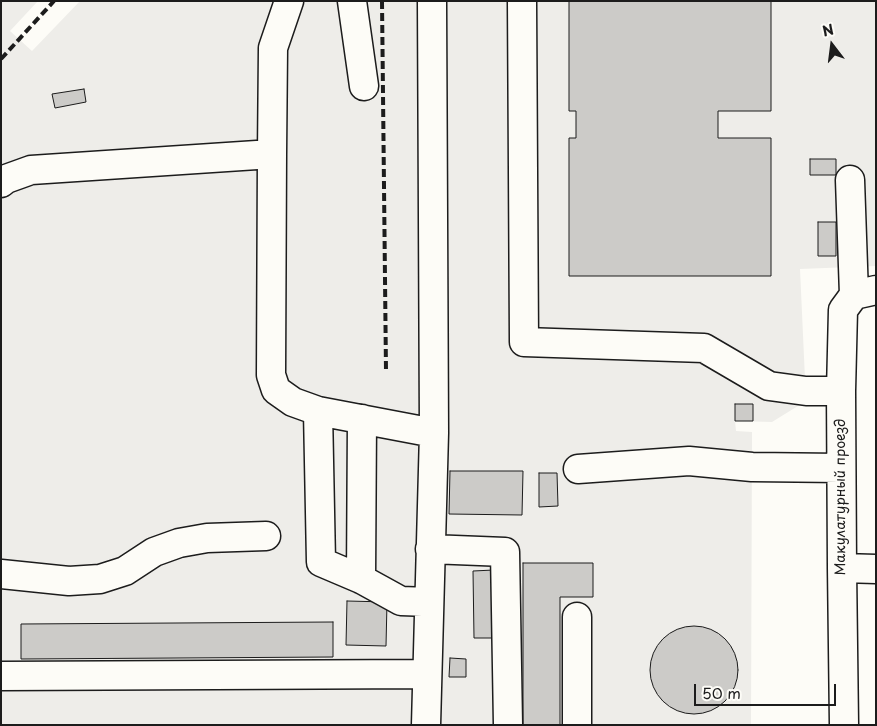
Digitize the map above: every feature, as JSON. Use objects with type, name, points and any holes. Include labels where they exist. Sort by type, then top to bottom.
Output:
[{"type":"street","points":[[289,1],[273,48],[271,375],[276,390],[293,402],[318,411],[434,433]]},
{"type":"street","points":[[352,1],[364,86]]},
{"type":"street","points":[[426,725],[434,433],[432,1]]},
{"type":"street","points":[[522,1],[524,342],[704,348],[769,386],[806,391],[841,391]]},
{"type":"street","points":[[1,183],[6,179],[32,170],[272,154]]},
{"type":"street","points":[[850,180],[865,292]]},
{"type":"street","name":"Макулатурный проезд","points":[[844,725],[841,468],[843,310],[865,292]]},
{"type":"street","points":[[318,411],[321,562],[401,601],[429,602]]},
{"type":"street","points":[[361,580],[362,419]]},
{"type":"street","points":[[578,469],[689,461],[752,467],[841,468]]},
{"type":"street","points":[[1,574],[69,581],[100,579],[125,571],[154,552],[179,543],[207,538],[266,536]]},
{"type":"street","points":[[430,550],[505,552],[508,725]]},
{"type":"street","points":[[842,568],[876,569]]},
{"type":"street","points":[[577,617],[577,725]]},
{"type":"street","points":[[1,676],[426,674]]},
{"type":"shaded area","points":[[1,1],[38,1],[10,31],[32,51],[80,1],[876,1],[876,266],[800,269],[806,401],[772,422],[735,421],[736,431],[752,432],[751,725],[1,725]]},
{"type":"building","points":[[569,1],[771,1],[771,111],[718,111],[718,138],[771,138],[771,276],[569,276],[569,138],[576,138],[576,111],[569,111]]},
{"type":"building","points":[[84,89],[86,102],[55,108],[52,94]]},
{"type":"building","points":[[810,159],[836,159],[836,175],[810,175]]},
{"type":"building","points":[[818,222],[836,222],[836,256],[818,256]]},
{"type":"building","points":[[735,404],[753,404],[753,421],[735,421]]},
{"type":"building","points":[[450,471],[523,471],[522,515],[449,514]]},
{"type":"building","points":[[539,473],[557,473],[558,506],[539,507]]},
{"type":"building","points":[[523,563],[593,563],[593,597],[560,597],[560,725],[523,725]]},
{"type":"building","points":[[494,570],[495,638],[474,638],[473,571]]},
{"type":"building","points":[[347,601],[387,602],[386,646],[346,645]]},
{"type":"building","points":[[333,622],[333,657],[21,659],[21,624]]},
{"type":"building","points":[[694,626],[711,629],[725,639],[735,653],[738,670],[735,687],[725,701],[711,711],[694,714],[677,711],[663,701],[653,687],[650,670],[653,653],[663,639],[677,629]]},
{"type":"building","points":[[450,658],[466,659],[466,677],[449,677]]},
{"type":"railway","points":[[1,59],[54,1]]},
{"type":"railway","points":[[382,1],[386,371]]}]
